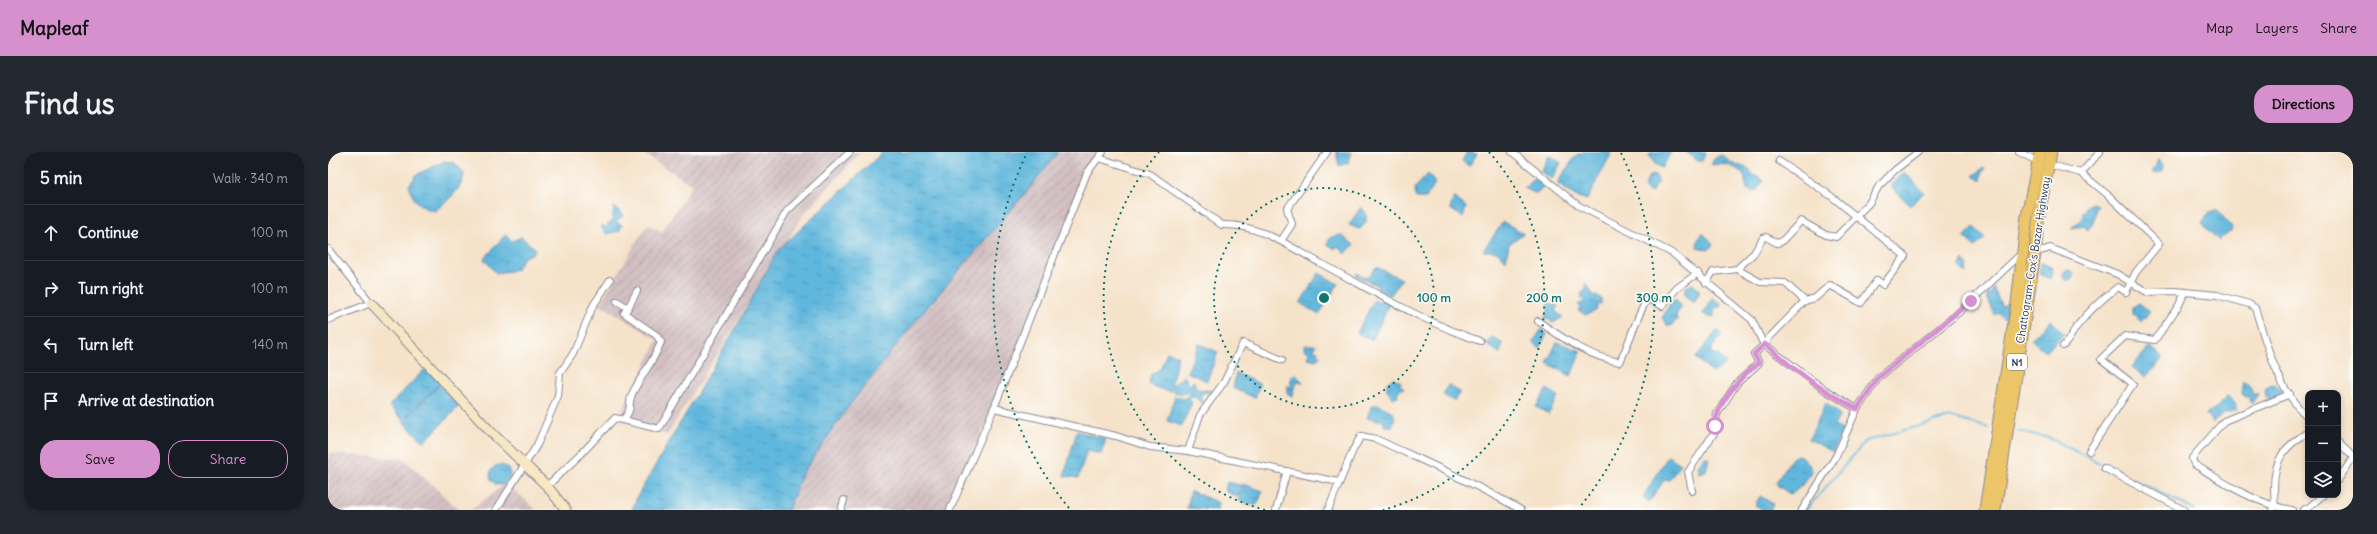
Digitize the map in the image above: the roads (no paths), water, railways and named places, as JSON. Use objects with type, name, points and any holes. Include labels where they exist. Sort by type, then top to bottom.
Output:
[{"type":"highway","name":"Chattogram-Cox's Bazar Highway","points":[[1985,510],[2017,303],[2022,253],[2042,159],[2052,152]]},
{"type":"highway","name":"Chattogram-Cox's Bazar Highway","points":[[1995,510],[2035,253],[2042,159]]},
{"type":"main road","points":[[371,304],[525,466],[547,486],[566,510]]},
{"type":"street","points":[[547,486],[582,453],[615,418],[659,429],[787,211],[850,152]]},
{"type":"street","points":[[950,510],[994,408],[1087,172],[1103,152]]},
{"type":"street","points":[[1281,241],[1292,224],[1287,210],[1326,152]]},
{"type":"street","points":[[1512,152],[1579,206],[1672,253],[1698,273],[1706,284],[1752,320],[1766,344],[1798,372],[1840,401],[1857,409]]},
{"type":"street","points":[[1706,284],[1713,272],[1737,269],[1754,253],[1762,238],[1766,237],[1777,243],[1781,242],[1801,221],[1826,235],[1836,237],[1869,203],[1885,181],[1918,152]]},
{"type":"street","points":[[2019,152],[2081,173],[2108,195],[2159,244],[2130,282],[2126,292],[2118,287],[2108,294],[2076,326],[2070,339],[2063,346]]},
{"type":"street","points":[[2081,173],[2100,152]]},
{"type":"street","points":[[1098,158],[1150,174],[1222,225],[1238,224],[1281,241],[1413,311],[1480,341]]},
{"type":"street","points":[[1692,491],[1688,472],[1714,433],[1717,414],[1737,383],[1759,363],[1754,354],[1766,344],[1768,339],[1805,301],[1815,298],[1830,285],[1861,303],[1877,280],[1883,285],[1905,256],[1831,196],[1779,161]]},
{"type":"street","points":[[2035,253],[2050,248],[2085,260],[2147,292],[2185,292],[2217,295],[2250,304],[2255,308],[2277,373],[2301,411],[2305,414]]},
{"type":"street","points":[[328,249],[371,304],[328,320]]},
{"type":"street","points":[[1802,510],[1836,456],[1857,409],[1879,377],[1957,314],[2022,253]]},
{"type":"street","points":[[1737,269],[1760,282],[1785,283],[1805,301]]},
{"type":"street","points":[[1538,321],[1562,338],[1600,359],[1620,362],[1636,326],[1639,312],[1648,298],[1662,306],[1676,288],[1698,273]]},
{"type":"street","points":[[496,510],[537,445],[558,396],[560,373],[573,354],[593,306],[610,280]]},
{"type":"street","points":[[623,420],[631,411],[632,396],[657,354],[661,342],[656,335],[624,313],[637,291]]},
{"type":"street","points":[[2089,451],[2133,384],[2101,359],[2125,336],[2155,340],[2185,292]]},
{"type":"street","points":[[617,301],[628,308]]},
{"type":"street","points":[[1188,451],[1200,415],[1224,382],[1243,343],[1282,360]]},
{"type":"street","points":[[2290,394],[2224,421],[2192,458],[2194,464],[2222,482],[2274,509],[2292,510]]},
{"type":"street","points":[[994,408],[1116,436],[1150,447],[1188,451],[1339,482]]},
{"type":"street","points":[[2274,509],[2274,477],[2279,458],[2291,443],[2305,434]]},
{"type":"street","points":[[1328,510],[1359,437],[1364,436],[1376,439],[1462,480],[1484,488],[1521,510]]},
{"type":"street","points":[[2341,445],[2353,458],[2341,476]]},
{"type":"street","points":[[2104,468],[2184,510]]},
{"type":"street","points":[[1276,510],[1287,471]]},
{"type":"street","points":[[2303,510],[2308,508],[2320,498]]},
{"type":"street","points":[[841,510],[844,500]]},
{"type":"water","points":[[883,152],[1058,152],[1033,184],[918,318],[848,407],[802,474],[788,510],[632,510],[638,495],[738,324],[778,250]]},
{"type":"water","points":[[1336,152],[1352,152],[1348,163],[1339,166]]},
{"type":"water","points":[[1467,152],[1477,154],[1469,166],[1462,161]]},
{"type":"water","points":[[1584,152],[1612,152],[1587,200],[1575,196],[1557,183],[1576,155]]},
{"type":"water","points":[[1652,152],[1671,152],[1662,168],[1655,164],[1649,155]]},
{"type":"water","points":[[1686,152],[1706,152],[1702,161],[1698,161]]},
{"type":"water","points":[[1549,155],[1561,163],[1552,179],[1541,172]]},
{"type":"water","points":[[1721,155],[1732,163],[1749,169],[1753,175],[1764,180],[1755,192],[1747,189],[1744,175],[1737,169],[1720,164],[1711,165],[1714,159]]},
{"type":"water","points":[[2158,159],[2163,165],[2162,172],[2155,174],[2151,171],[2155,168]]},
{"type":"water","points":[[445,161],[455,163],[464,173],[463,179],[458,190],[449,199],[435,211],[430,210],[421,206],[415,200],[409,186],[416,175]]},
{"type":"water","points":[[1983,168],[1985,169],[1981,174],[1981,181],[1973,176]]},
{"type":"water","points":[[1904,172],[1924,192],[1911,206],[1890,186]]},
{"type":"water","points":[[1428,174],[1435,183],[1426,198],[1416,198],[1415,188]]},
{"type":"water","points":[[1655,175],[1659,181],[1651,193],[1644,187],[1649,176]]},
{"type":"water","points":[[1534,178],[1546,185],[1537,194],[1524,188]]},
{"type":"water","points":[[1454,197],[1466,207],[1463,217],[1450,209]]},
{"type":"water","points":[[2092,203],[2098,205],[2090,227],[2087,230],[2085,226],[2071,228],[2083,218],[2083,212],[2085,211],[2086,206]]},
{"type":"water","points":[[614,207],[624,215],[616,221],[622,225],[619,231],[607,234],[601,227],[603,225],[606,228],[609,223],[612,222]]},
{"type":"water","points":[[1361,207],[1366,213],[1366,222],[1360,229],[1349,225]]},
{"type":"water","points":[[2216,209],[2232,227],[2231,232],[2226,234],[2219,241],[2202,223],[2208,213],[2214,212]]},
{"type":"water","points":[[1503,222],[1524,233],[1509,244],[1506,261],[1497,251],[1483,251]]},
{"type":"water","points":[[1974,227],[1985,238],[1975,247],[1964,237]]},
{"type":"water","points":[[1702,232],[1713,244],[1709,250],[1697,247],[1698,240]]},
{"type":"water","points":[[506,234],[512,241],[521,237],[535,248],[534,253],[524,257],[516,270],[496,273],[484,259]]},
{"type":"water","points":[[1341,235],[1354,245],[1345,254],[1338,246],[1335,249],[1327,244],[1331,237]]},
{"type":"water","points":[[1963,259],[1968,266],[1966,273],[1959,267]]},
{"type":"water","points":[[2040,262],[2053,268],[2050,279],[2040,274]]},
{"type":"water","points":[[1376,267],[1402,279],[1390,296],[1377,290],[1378,286],[1357,277],[1356,273],[1367,278]]},
{"type":"water","points":[[2066,270],[2070,270],[2073,275],[2070,280],[2066,280],[2063,277],[2063,273]]},
{"type":"water","points":[[1319,273],[1338,284],[1319,315],[1300,303]]},
{"type":"water","points":[[1586,283],[1593,295],[1601,298],[1601,304],[1598,304],[1596,311],[1585,315],[1578,310],[1580,307],[1578,304],[1582,304],[1584,300],[1580,298],[1582,292],[1585,292]]},
{"type":"water","points":[[1693,284],[1700,291],[1694,303],[1685,295],[1686,287]]},
{"type":"water","points":[[1993,287],[2002,307],[2006,302],[2010,304],[2010,307],[2015,306],[2005,320],[1998,313],[1995,315],[1985,293],[1991,294]]},
{"type":"water","points":[[1712,298],[1722,304],[1714,310],[1714,317],[1709,317],[1702,313],[1705,312]]},
{"type":"water","points":[[1381,299],[1390,303],[1372,340],[1357,333],[1374,300],[1379,303]]},
{"type":"water","points":[[1676,299],[1681,308],[1676,315],[1677,320],[1671,326],[1667,325],[1662,318],[1671,302]]},
{"type":"water","points":[[1548,303],[1558,306],[1555,311],[1563,317],[1553,323],[1545,317],[1548,312]]},
{"type":"water","points":[[2139,303],[2150,312],[2141,322],[2133,314],[2133,307]]},
{"type":"water","points":[[2051,320],[2064,334],[2045,352],[2031,339]]},
{"type":"water","points":[[1541,330],[1547,334],[1539,348],[1533,342]]},
{"type":"water","points":[[1717,330],[1722,335],[1710,351],[1715,355],[1719,355],[1726,364],[1713,373],[1696,358]]},
{"type":"water","points":[[1492,337],[1503,344],[1500,353],[1487,345]]},
{"type":"water","points":[[1557,342],[1581,351],[1571,376],[1547,363]]},
{"type":"water","points":[[1199,344],[1218,352],[1207,381],[1187,372]]},
{"type":"water","points":[[1304,345],[1316,345],[1314,350],[1318,351],[1317,354],[1321,356],[1316,360],[1308,358],[1309,352],[1304,349]]},
{"type":"water","points":[[2150,346],[2163,358],[2145,378],[2132,367]]},
{"type":"water","points":[[1167,352],[1178,356],[1171,386],[1184,376],[1189,385],[1194,381],[1196,389],[1214,391],[1211,394],[1206,392],[1200,395],[1203,403],[1193,396],[1189,400],[1192,402],[1182,426],[1167,421],[1175,396],[1184,399],[1191,393],[1186,391],[1184,394],[1174,392],[1171,389],[1170,392],[1149,385],[1151,374],[1160,369]]},
{"type":"water","points":[[426,368],[441,382],[403,420],[389,406]]},
{"type":"water","points":[[1236,373],[1260,384],[1255,398],[1233,388]]},
{"type":"water","points":[[1296,374],[1303,383],[1298,382],[1294,388],[1293,397],[1287,393],[1288,385],[1291,390],[1291,376]]},
{"type":"water","points":[[1393,378],[1401,382],[1400,386],[1404,388],[1397,392],[1398,397],[1395,396],[1393,399],[1386,388],[1388,387],[1386,384]]},
{"type":"water","points":[[2244,380],[2251,388],[2252,394],[2258,394],[2252,403],[2249,401],[2250,397],[2246,397],[2242,394]]},
{"type":"water","points":[[2270,384],[2276,384],[2281,389],[2279,398],[2276,400],[2270,400],[2265,395],[2265,389]]},
{"type":"water","points":[[439,385],[460,405],[424,442],[403,422]]},
{"type":"water","points":[[1448,385],[1460,392],[1454,401],[1443,395]]},
{"type":"water","points":[[1547,389],[1558,396],[1549,414],[1536,407]]},
{"type":"water","points":[[2227,395],[2235,403],[2238,410],[2225,413],[2212,423],[2209,417],[2205,415],[2218,408]]},
{"type":"water","points":[[1826,403],[1840,415],[1834,426],[1843,430],[1833,452],[1809,439]]},
{"type":"water","points":[[1377,404],[1393,412],[1395,421],[1391,422],[1394,425],[1391,427],[1383,425],[1385,423],[1381,420],[1375,421],[1376,419],[1367,418],[1371,407]]},
{"type":"water","points":[[1077,431],[1106,439],[1101,454],[1087,451],[1078,478],[1064,476]]},
{"type":"water","points":[[1797,455],[1802,456],[1812,468],[1804,483],[1790,494],[1778,486],[1776,482],[1792,458]]},
{"type":"water","points":[[1668,456],[1681,464],[1669,480],[1665,479],[1649,502],[1643,497]]},
{"type":"water","points":[[1704,456],[1709,458],[1706,471],[1698,473],[1700,470],[1698,467]]},
{"type":"water","points":[[500,465],[507,468],[510,475],[507,482],[500,485],[493,482],[490,475],[493,468]]},
{"type":"water","points":[[1227,482],[1241,485],[1237,497],[1225,491]]},
{"type":"water","points":[[1243,484],[1263,491],[1257,505],[1250,505],[1238,500]]},
{"type":"water","points":[[1191,491],[1219,503],[1218,510],[1187,508]]},
{"type":"water","points":[[1760,496],[1773,504],[1770,510],[1763,510],[1755,505]]},
{"type":"waterway","points":[[1806,510],[1866,441],[1950,417],[1989,428]]},
{"type":"waterway","points":[[2018,431],[2049,438],[2195,510]]}]
